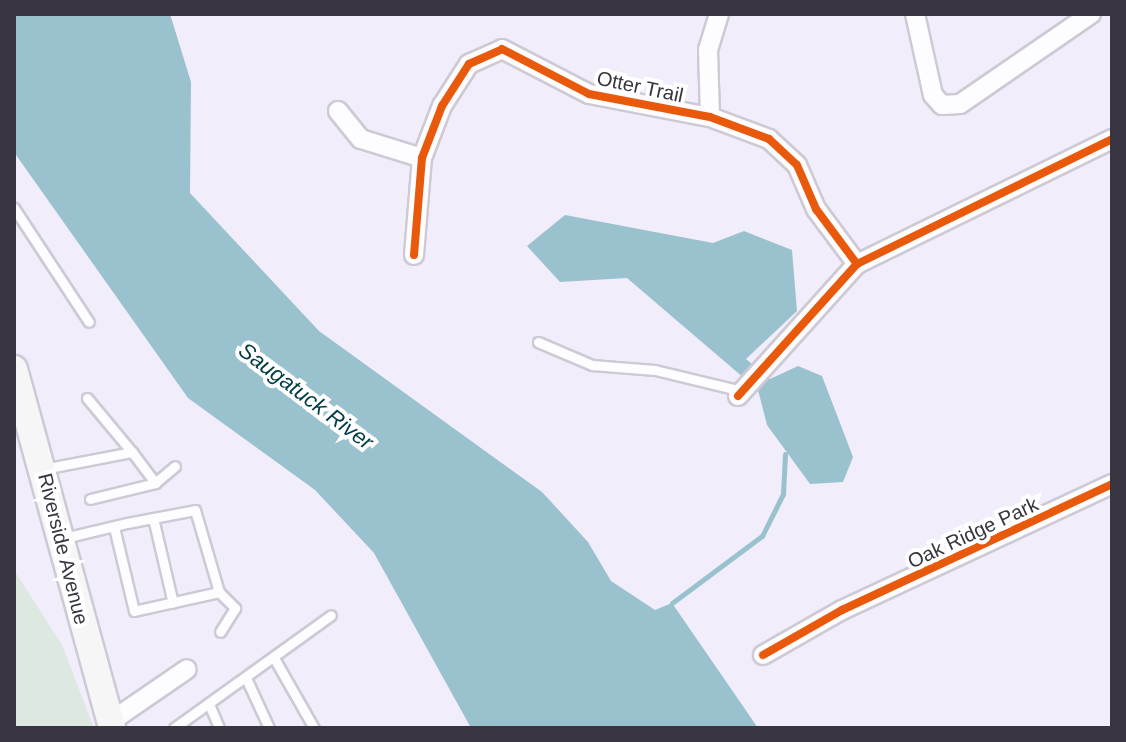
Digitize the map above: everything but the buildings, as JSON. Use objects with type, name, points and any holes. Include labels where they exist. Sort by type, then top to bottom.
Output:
[{"type":"main road","name":"Riverside Avenue","points":[[14,369],[111,725]]},
{"type":"street","points":[[710,117],[708,50],[719,14]]},
{"type":"street","points":[[915,14],[933,95],[942,105],[960,104],[1091,14]]},
{"type":"street","name":"Otter Trail","points":[[414,255],[422,158],[460,72],[502,49],[589,94],[710,117],[769,139],[797,165],[816,209],[857,264]]},
{"type":"street","points":[[338,111],[361,139],[422,158]]},
{"type":"street","points":[[740,393],[857,264],[1112,139]]},
{"type":"street","name":"Oak Ridge Park","points":[[763,655],[842,610],[1112,484]]},
{"type":"street","points":[[111,725],[187,669]]},
{"type":"lane","points":[[14,208],[89,322]]},
{"type":"lane","points":[[538,342],[592,365],[655,370],[740,393]]},
{"type":"lane","points":[[87,398],[155,483]]},
{"type":"lane","points":[[43,469],[132,452]]},
{"type":"lane","points":[[90,499],[155,483],[175,466]]},
{"type":"lane","points":[[61,539],[195,510],[219,592],[235,608],[220,632]]},
{"type":"lane","points":[[153,518],[173,603]]},
{"type":"lane","points":[[114,527],[134,611],[219,592]]},
{"type":"lane","points":[[174,728],[331,615]]},
{"type":"lane","points":[[274,658],[314,728]]},
{"type":"lane","points":[[246,678],[269,728]]},
{"type":"lane","points":[[209,704],[219,728]]},
{"type":"shaded area","points":[[14,570],[62,645],[94,728],[14,728]]},
{"type":"water","name":"Saugatuck River","points":[[14,14],[170,14],[191,82],[190,193],[319,331],[542,492],[588,542],[611,581],[655,610],[672,603],[758,728],[471,728],[374,553],[315,490],[188,398],[16,155]]},
{"type":"water","points":[[565,215],[713,243],[744,231],[792,250],[797,311],[746,359],[770,379],[798,366],[822,376],[853,457],[843,482],[810,484],[767,425],[758,390],[627,278],[560,282],[527,246]]},
{"type":"waterway","points":[[672,603],[762,536],[783,494],[785,454]]},
{"type":"cycle path","points":[[414,255],[422,158],[442,106],[469,64],[502,49],[589,94],[710,117],[769,139],[797,165],[816,209],[857,264]]},
{"type":"cycle path","points":[[738,396],[857,264],[1112,139]]},
{"type":"cycle path","points":[[763,655],[842,610],[1112,484]]}]
